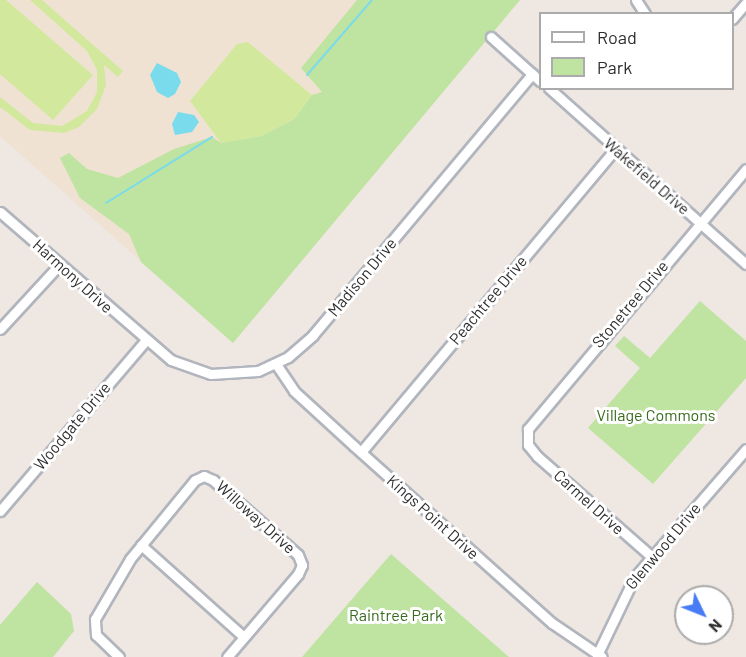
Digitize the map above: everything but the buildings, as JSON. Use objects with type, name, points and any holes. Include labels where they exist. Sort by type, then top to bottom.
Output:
[{"type":"street","points":[[734,17],[746,3]]},
{"type":"street","points":[[491,37],[539,80]]},
{"type":"street","name":"Madison Drive","points":[[145,341],[171,360],[200,372],[239,375],[276,364],[313,335],[532,74]]},
{"type":"street","name":"Wakefield Drive","points":[[551,90],[746,264]]},
{"type":"street","name":"Peachtree Drive","points":[[361,452],[616,148]]},
{"type":"street","name":"Stonetree Drive","points":[[528,445],[526,436],[533,420],[746,169]]},
{"type":"street","name":"Harmony Drive","points":[[0,212],[145,341]]},
{"type":"street","points":[[0,329],[59,265]]},
{"type":"street","name":"Woodgate Drive","points":[[0,511],[145,341]]},
{"type":"street","name":"Kings Point Drive","points":[[276,364],[294,391],[361,452],[552,623],[600,656]]},
{"type":"street","name":"Carmel Drive","points":[[528,445],[652,557]]},
{"type":"street","name":"Glenwood Drive","points":[[600,656],[622,597],[652,557],[746,449]]},
{"type":"street","name":"Willoway Drive","points":[[141,545],[195,480],[204,476],[213,480],[298,555],[302,565],[244,637]]},
{"type":"street","points":[[119,657],[96,635],[93,624],[141,545],[244,637],[227,657]]},
{"type":"shaded area","points":[[0,0],[520,0],[233,343],[0,136]]},
{"type":"green space","points":[[0,0],[6,0],[93,75],[53,120],[0,74]]},
{"type":"green space","points":[[30,0],[42,0],[123,71],[118,77],[104,65],[106,85],[97,109],[79,127],[64,133],[30,130],[0,107],[0,97],[33,123],[62,126],[87,111],[97,92],[97,70],[87,51]]},
{"type":"green space","points":[[357,0],[520,0],[233,343],[141,262],[129,234],[80,198],[60,158],[69,153],[87,169],[118,178],[174,149],[212,137],[221,143],[261,136],[294,119],[312,95],[322,92],[301,68]]},
{"type":"green space","points":[[248,42],[312,95],[294,119],[261,136],[221,143],[190,101],[237,44]]},
{"type":"green space","name":"Village Commons","points":[[700,301],[746,341],[746,378],[653,484],[588,428],[640,368],[615,346],[624,336],[650,358]]},
{"type":"green space","name":"Raintree Park","points":[[391,554],[509,657],[302,657]]},
{"type":"green space","points":[[37,582],[71,614],[74,631],[53,657],[0,657],[0,625]]},
{"type":"water","points":[[157,63],[177,73],[181,82],[175,94],[168,98],[157,92],[150,75]]},
{"type":"water","points":[[178,112],[194,115],[199,122],[192,132],[175,135],[172,124]]},
{"type":"waterway","points":[[307,75],[372,0]]},
{"type":"waterway","points":[[106,203],[212,137]]}]
